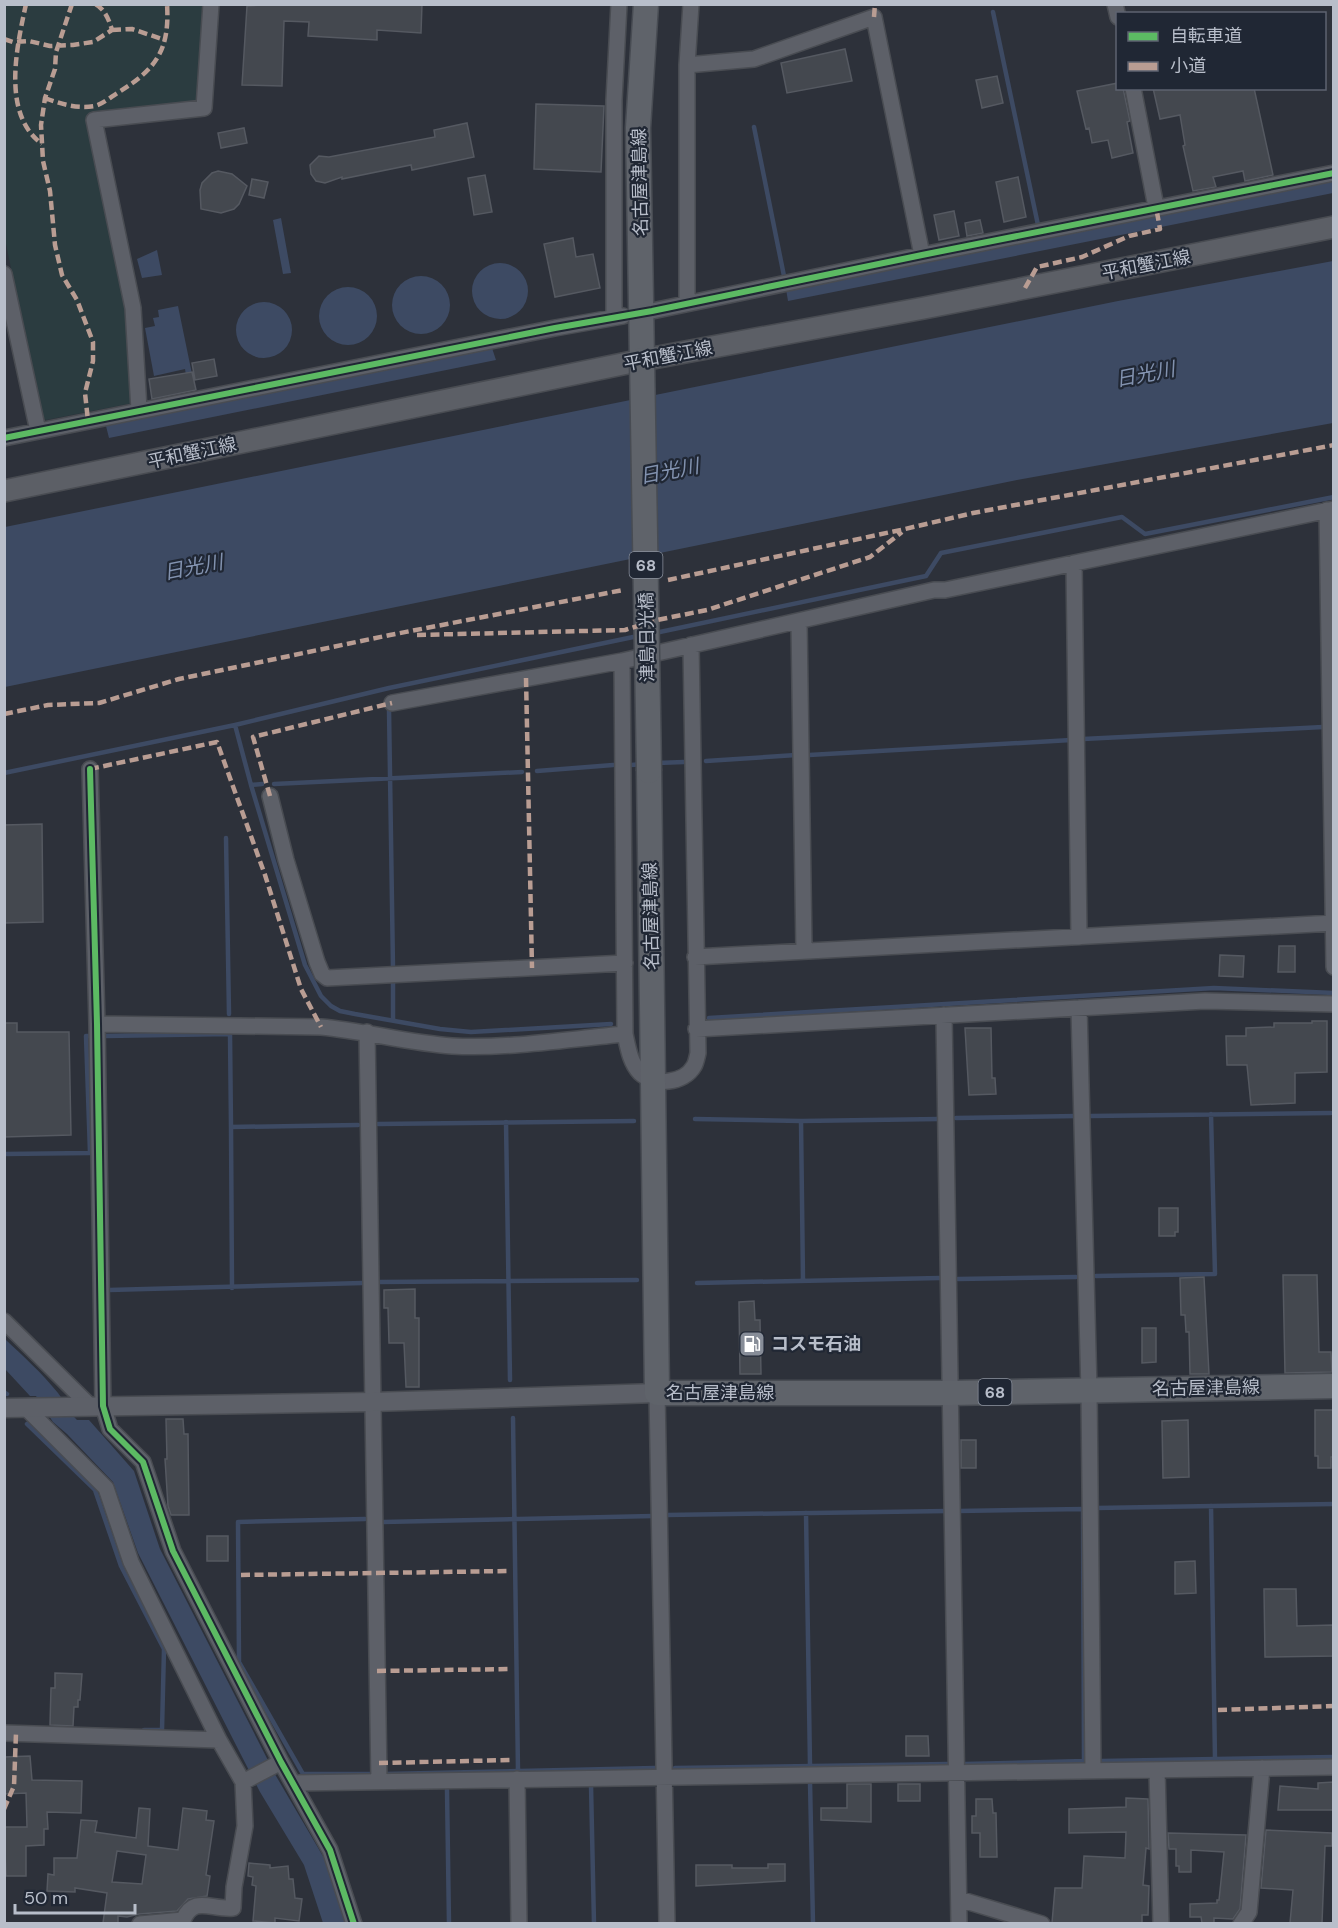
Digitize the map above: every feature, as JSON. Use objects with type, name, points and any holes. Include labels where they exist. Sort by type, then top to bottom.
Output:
[{"type":"main road","name":"名古屋津島線","points":[[642,360],[638,128],[646,4]]},
{"type":"main road","name":"平和蟹江線","points":[[4,491],[642,360],[912,311],[1334,228]]},
{"type":"main road","name":"津島日光橋","points":[[642,360],[649,771]]},
{"type":"main road","name":"名古屋津島線","points":[[649,771],[657,1393],[951,1393],[1334,1386]]},
{"type":"street","points":[[139,411],[133,308],[94,120],[204,108],[211,4]]},
{"type":"street","points":[[4,438],[618,316],[614,100],[619,4]]},
{"type":"street","points":[[687,303],[687,65],[691,4]]},
{"type":"street","points":[[687,65],[754,59],[874,17],[922,255]]},
{"type":"street","points":[[1133,90],[1156,207]]},
{"type":"street","points":[[652,311],[1156,207],[1334,173]]},
{"type":"street","points":[[4,274],[38,431]]},
{"type":"street","points":[[392,703],[622,661],[934,590],[945,590],[1330,510],[1334,967]]},
{"type":"street","points":[[1074,563],[1079,937]]},
{"type":"street","points":[[799,622],[804,950]]},
{"type":"street","points":[[622,661],[625,1034],[630,1058],[640,1072],[653,1082],[682,1077],[694,1066],[698,1053],[691,645]]},
{"type":"street","points":[[90,769],[97,1024],[91,1406]]},
{"type":"street","points":[[270,796],[286,860],[317,962],[322,974],[327,978],[625,963]]},
{"type":"street","points":[[695,957],[1333,923]]},
{"type":"street","points":[[696,1029],[1205,1001],[1334,1004]]},
{"type":"street","points":[[1079,1008],[1089,1390],[1093,1771]]},
{"type":"street","points":[[944,1015],[959,1923]]},
{"type":"street","points":[[97,1024],[321,1027],[450,1046],[485,1047],[625,1034]]},
{"type":"street","points":[[367,1032],[379,1781]]},
{"type":"street","points":[[4,1321],[91,1406],[143,1462],[173,1551],[279,1763],[293,1783],[330,1850],[354,1923]]},
{"type":"street","points":[[4,1408],[372,1402],[657,1393],[667,1923]]},
{"type":"street","points":[[29,1407],[106,1488],[131,1562],[219,1740],[245,1781],[245,1826],[234,1887],[233,1908],[195,1905],[188,1909],[183,1920],[140,1923]]},
{"type":"street","points":[[4,1733],[219,1740]]},
{"type":"street","points":[[245,1781],[279,1763]]},
{"type":"street","points":[[293,1783],[1334,1767]]},
{"type":"street","points":[[1241,1923],[1249,1912],[1262,1768]]},
{"type":"street","points":[[1157,1770],[1161,1923]]},
{"type":"street","points":[[517,1779],[519,1923]]},
{"type":"street","points":[[959,1899],[1042,1923]]},
{"type":"shaded area","points":[[4,5],[206,5],[199,102],[194,106],[87,115],[125,290],[133,403],[46,420],[41,416],[5,239]]},
{"type":"water","points":[[1333,180],[1333,193],[788,301],[786,289]]},
{"type":"water","points":[[281,218],[291,273],[283,274],[273,220]]},
{"type":"water","points":[[157,250],[162,275],[142,278],[137,259]]},
{"type":"water","name":"日光川","points":[[1333,261],[1333,423],[1017,480],[5,687],[5,527],[1118,301]]},
{"type":"water","points":[[495,263],[505,263],[520,271],[526,280],[528,291],[526,302],[520,311],[505,319],[495,319],[484,314],[477,307],[472,296],[472,286],[477,275],[484,268]]},
{"type":"water","points":[[415,276],[427,276],[442,284],[450,299],[450,311],[442,326],[427,334],[415,334],[400,326],[392,311],[392,299],[400,284]]},
{"type":"water","points":[[348,287],[364,292],[372,300],[377,316],[372,332],[364,340],[348,345],[332,340],[324,332],[319,316],[324,300],[332,292]]},
{"type":"water","points":[[259,302],[269,302],[284,310],[290,319],[292,330],[290,341],[284,350],[269,358],[259,358],[248,353],[241,346],[236,335],[236,325],[241,314],[248,307]]},
{"type":"water","points":[[178,306],[192,374],[186,375],[185,369],[154,376],[145,328],[155,326],[153,318],[159,317],[158,310]]},
{"type":"water","points":[[492,348],[496,360],[109,438],[106,426]]},
{"type":"water","points":[[5,1339],[52,1386],[77,1420],[89,1420],[134,1471],[160,1549],[276,1776],[324,1858],[345,1923],[323,1923],[304,1865],[260,1792],[138,1553],[113,1482],[53,1422],[36,1396],[30,1396],[5,1369]]},
{"type":"building","points":[[422,4],[421,33],[377,30],[377,40],[308,36],[309,22],[284,21],[282,86],[242,85],[247,6]]},
{"type":"building","points":[[845,49],[852,81],[787,93],[781,63]]},
{"type":"building","points":[[997,76],[1003,103],[982,108],[976,80]]},
{"type":"building","points":[[1116,83],[1116,90],[1123,90],[1130,121],[1127,122],[1133,153],[1112,158],[1108,140],[1092,143],[1089,128],[1086,129],[1077,91]]},
{"type":"building","points":[[1153,90],[1254,90],[1273,175],[1245,181],[1243,171],[1213,177],[1216,187],[1193,191],[1183,146],[1185,145],[1180,115],[1160,119]]},
{"type":"building","points":[[536,104],[604,106],[601,172],[534,169]]},
{"type":"building","points":[[467,123],[474,157],[412,170],[411,165],[342,179],[342,177],[325,183],[316,181],[311,174],[310,165],[319,156],[329,157],[435,137],[434,130]]},
{"type":"building","points":[[244,128],[247,143],[221,148],[218,133]]},
{"type":"building","points":[[218,171],[232,174],[247,186],[239,204],[234,209],[221,213],[201,209],[202,183],[212,173]]},
{"type":"building","points":[[485,175],[492,212],[474,215],[468,178]]},
{"type":"building","points":[[1018,177],[1026,217],[1004,222],[996,182]]},
{"type":"building","points":[[252,179],[268,182],[264,198],[249,195]]},
{"type":"building","points":[[954,211],[959,236],[939,240],[934,215]]},
{"type":"building","points":[[980,220],[983,233],[967,236],[965,223]]},
{"type":"building","points":[[573,238],[576,257],[593,254],[600,288],[555,297],[544,244]]},
{"type":"building","points":[[214,359],[217,376],[195,380],[192,363]]},
{"type":"building","points":[[192,372],[196,390],[152,399],[149,379]]},
{"type":"building","points":[[42,824],[43,922],[4,923],[4,825]]},
{"type":"building","points":[[1279,946],[1295,946],[1295,972],[1278,972]]},
{"type":"building","points":[[1220,955],[1244,956],[1243,977],[1219,976]]},
{"type":"building","points":[[1312,1021],[1327,1021],[1327,1072],[1295,1073],[1295,1103],[1251,1105],[1247,1065],[1227,1065],[1226,1036],[1246,1036],[1246,1028],[1274,1027],[1274,1023],[1312,1023]]},
{"type":"building","points":[[4,1023],[17,1023],[17,1032],[69,1032],[71,1135],[4,1137]]},
{"type":"building","points":[[965,1028],[991,1028],[992,1078],[995,1078],[996,1094],[969,1095]]},
{"type":"building","points":[[1159,1208],[1178,1208],[1178,1232],[1175,1232],[1175,1236],[1159,1236]]},
{"type":"building","points":[[1283,1275],[1317,1275],[1319,1352],[1331,1352],[1332,1372],[1285,1373]]},
{"type":"building","points":[[1204,1277],[1209,1374],[1190,1374],[1189,1332],[1186,1332],[1185,1315],[1181,1315],[1180,1278]]},
{"type":"building","points":[[415,1289],[415,1318],[419,1318],[419,1387],[406,1387],[404,1343],[389,1343],[388,1308],[384,1308],[384,1290]]},
{"type":"building","points":[[754,1301],[755,1320],[760,1320],[761,1374],[740,1374],[739,1302]]},
{"type":"building","points":[[1142,1328],[1156,1328],[1156,1362],[1142,1363]]},
{"type":"building","points":[[1315,1410],[1334,1410],[1334,1457],[1331,1457],[1331,1468],[1318,1468],[1318,1456],[1315,1456]]},
{"type":"building","points":[[166,1419],[183,1419],[184,1434],[188,1434],[189,1515],[171,1515],[168,1506],[165,1459],[167,1459]]},
{"type":"building","points":[[1188,1420],[1189,1477],[1163,1478],[1162,1421]]},
{"type":"building","points":[[961,1440],[976,1440],[976,1468],[961,1468]]},
{"type":"building","points":[[207,1536],[228,1536],[228,1561],[207,1561]]},
{"type":"building","points":[[1195,1561],[1196,1593],[1175,1594],[1175,1562]]},
{"type":"building","points":[[1264,1589],[1296,1589],[1297,1626],[1333,1625],[1333,1656],[1265,1657]]},
{"type":"building","points":[[55,1673],[82,1674],[80,1700],[78,1700],[78,1707],[74,1707],[73,1726],[50,1725],[51,1688],[55,1688]]},
{"type":"building","points":[[906,1736],[928,1736],[929,1756],[906,1756]]},
{"type":"building","points":[[30,1756],[32,1780],[82,1781],[81,1813],[47,1812],[48,1829],[44,1829],[44,1845],[26,1846],[26,1876],[6,1876],[4,1827],[27,1827],[26,1793],[4,1794],[4,1757]]},
{"type":"building","points":[[1334,1782],[1334,1810],[1278,1810],[1280,1786],[1318,1789],[1318,1783]]},
{"type":"building","points":[[847,1784],[871,1784],[871,1822],[821,1820],[821,1808],[847,1808]]},
{"type":"building","points":[[898,1784],[920,1784],[920,1801],[898,1801]]},
{"type":"building","points":[[1126,1798],[1148,1799],[1149,1849],[1146,1848],[1143,1885],[1149,1886],[1148,1915],[1142,1915],[1142,1923],[1052,1923],[1055,1888],[1082,1888],[1084,1856],[1125,1858],[1126,1832],[1069,1833],[1069,1809],[1126,1807]]},
{"type":"building","points":[[976,1799],[992,1799],[993,1813],[996,1813],[997,1857],[980,1857],[980,1833],[972,1833],[972,1816],[976,1816]]},
{"type":"building","points":[[139,1808],[150,1809],[148,1846],[178,1850],[183,1808],[207,1811],[206,1820],[214,1821],[206,1875],[210,1876],[207,1896],[188,1899],[177,1911],[118,1916],[118,1923],[103,1923],[107,1893],[75,1888],[75,1892],[47,1891],[48,1874],[54,1875],[54,1858],[77,1858],[81,1820],[97,1821],[95,1832],[136,1838]],"holes":[[[117,1851],[146,1855],[142,1884],[112,1882]]]},
{"type":"building","points":[[1266,1830],[1332,1833],[1332,1846],[1325,1846],[1322,1923],[1290,1923],[1293,1890],[1261,1888]]},
{"type":"building","points":[[1168,1833],[1246,1835],[1240,1909],[1233,1919],[1214,1918],[1214,1923],[1202,1923],[1201,1917],[1190,1917],[1190,1904],[1217,1903],[1219,1900],[1224,1852],[1191,1850],[1191,1872],[1179,1872],[1179,1866],[1176,1866],[1176,1849],[1169,1849]]},
{"type":"building","points":[[249,1863],[270,1865],[270,1868],[288,1866],[289,1879],[293,1879],[295,1898],[302,1899],[299,1921],[275,1918],[275,1923],[253,1921],[256,1886],[252,1885],[253,1877],[248,1876]]},
{"type":"building","points":[[768,1864],[785,1864],[785,1881],[696,1886],[696,1865],[768,1868]]},
{"type":"waterway","points":[[993,12],[1038,225]]},
{"type":"waterway","points":[[754,127],[784,276]]},
{"type":"waterway","points":[[655,633],[926,576],[941,553],[1122,517],[1145,534],[1334,497]]},
{"type":"waterway","points":[[4,773],[235,725],[389,688],[638,636]]},
{"type":"waterway","points":[[389,709],[393,968]]},
{"type":"waterway","points":[[235,725],[305,965],[321,996],[331,1006],[340,1011],[355,1014],[471,1032],[611,1024]]},
{"type":"waterway","points":[[1083,739],[1323,727]]},
{"type":"waterway","points":[[809,755],[1071,740]]},
{"type":"waterway","points":[[706,761],[796,755]]},
{"type":"waterway","points":[[657,763],[684,762]]},
{"type":"waterway","points":[[631,765],[643,764]]},
{"type":"waterway","points":[[537,771],[613,765]]},
{"type":"waterway","points":[[274,784],[522,772]]},
{"type":"waterway","points":[[251,785],[262,784]]},
{"type":"waterway","points":[[226,838],[229,1014]]},
{"type":"waterway","points":[[393,982],[393,1020]]},
{"type":"waterway","points":[[709,1018],[1214,988],[1334,993]]},
{"type":"waterway","points":[[105,1036],[230,1034],[231,1127],[358,1125]]},
{"type":"waterway","points":[[4,1154],[90,1153],[86,1036],[90,1036]]},
{"type":"waterway","points":[[1091,1116],[1331,1113]]},
{"type":"waterway","points":[[1096,1276],[1215,1274],[1211,1114]]},
{"type":"waterway","points":[[956,1118],[1076,1116]]},
{"type":"waterway","points":[[695,1119],[801,1121],[939,1119]]},
{"type":"waterway","points":[[378,1124],[634,1121]]},
{"type":"waterway","points":[[801,1121],[803,1281]]},
{"type":"waterway","points":[[506,1122],[510,1380]]},
{"type":"waterway","points":[[231,1127],[232,1288]]},
{"type":"waterway","points":[[958,1279],[1076,1277]]},
{"type":"waterway","points":[[697,1283],[940,1278]]},
{"type":"waterway","points":[[378,1282],[637,1280]]},
{"type":"waterway","points":[[109,1290],[362,1283]]},
{"type":"waterway","points":[[513,1418],[518,1771]]},
{"type":"waterway","points":[[27,1424],[95,1490],[121,1566],[164,1649],[162,1730],[144,1730]]},
{"type":"waterway","points":[[1096,1508],[1334,1504]]},
{"type":"waterway","points":[[1211,1506],[1215,1759]]},
{"type":"waterway","points":[[1083,1509],[1084,1761]]},
{"type":"waterway","points":[[958,1511],[1084,1509]]},
{"type":"waterway","points":[[666,1515],[947,1511]]},
{"type":"waterway","points":[[806,1513],[810,1765]]},
{"type":"waterway","points":[[383,1522],[653,1516]]},
{"type":"waterway","points":[[365,1519],[238,1522],[239,1662],[303,1774],[373,1774]]},
{"type":"waterway","points":[[1102,1761],[1334,1757]]},
{"type":"waterway","points":[[965,1764],[1085,1761]]},
{"type":"waterway","points":[[675,1768],[948,1764]]},
{"type":"waterway","points":[[385,1774],[655,1768]]},
{"type":"waterway","points":[[810,1782],[813,1924]]},
{"type":"waterway","points":[[591,1785],[594,1924]]},
{"type":"waterway","points":[[447,1790],[449,1924]]},
{"type":"marked path","points":[[26,4],[16,59],[17,98],[21,115],[29,131],[42,144]]},
{"type":"marked path","points":[[72,4],[56,52],[55,69],[45,98],[41,125],[43,161],[50,191],[55,245],[62,275],[77,300],[93,342],[93,361],[85,393],[88,421]]},
{"type":"marked path","points":[[4,39],[50,46],[93,42],[112,30],[104,12],[95,4]]},
{"type":"marked path","points":[[45,98],[69,105],[95,106],[132,84],[151,66],[163,46],[166,34],[167,4]]},
{"type":"marked path","points":[[874,17],[875,4]]},
{"type":"marked path","points":[[112,30],[132,29],[165,40]]},
{"type":"marked path","points":[[1025,288],[1037,267],[1082,257],[1129,236],[1160,229],[1156,207]]},
{"type":"marked path","points":[[668,580],[973,513],[1334,445]]},
{"type":"marked path","points":[[417,635],[625,630],[657,620],[707,610],[870,557],[902,532]]},
{"type":"marked path","points":[[4,714],[48,705],[99,703],[179,679],[623,590]]},
{"type":"marked path","points":[[526,678],[532,968]]},
{"type":"marked path","points":[[270,796],[253,737],[392,703]]},
{"type":"marked path","points":[[90,769],[217,742],[265,875],[301,989],[321,1027]]},
{"type":"marked path","points":[[241,1575],[509,1571]]},
{"type":"marked path","points":[[377,1671],[510,1669]]},
{"type":"marked path","points":[[1218,1710],[1334,1706]]},
{"type":"marked path","points":[[4,1809],[14,1786],[16,1733]]},
{"type":"marked path","points":[[379,1763],[511,1760]]},
{"type":"cycle path","points":[[4,438],[555,328],[652,311],[1334,173]]},
{"type":"cycle path","points":[[90,769],[103,1406],[110,1429],[143,1462],[173,1551],[281,1762],[330,1850],[354,1924]]},
{"type":"place","name":"コスモ石油","points":[[752,1344]]}]
